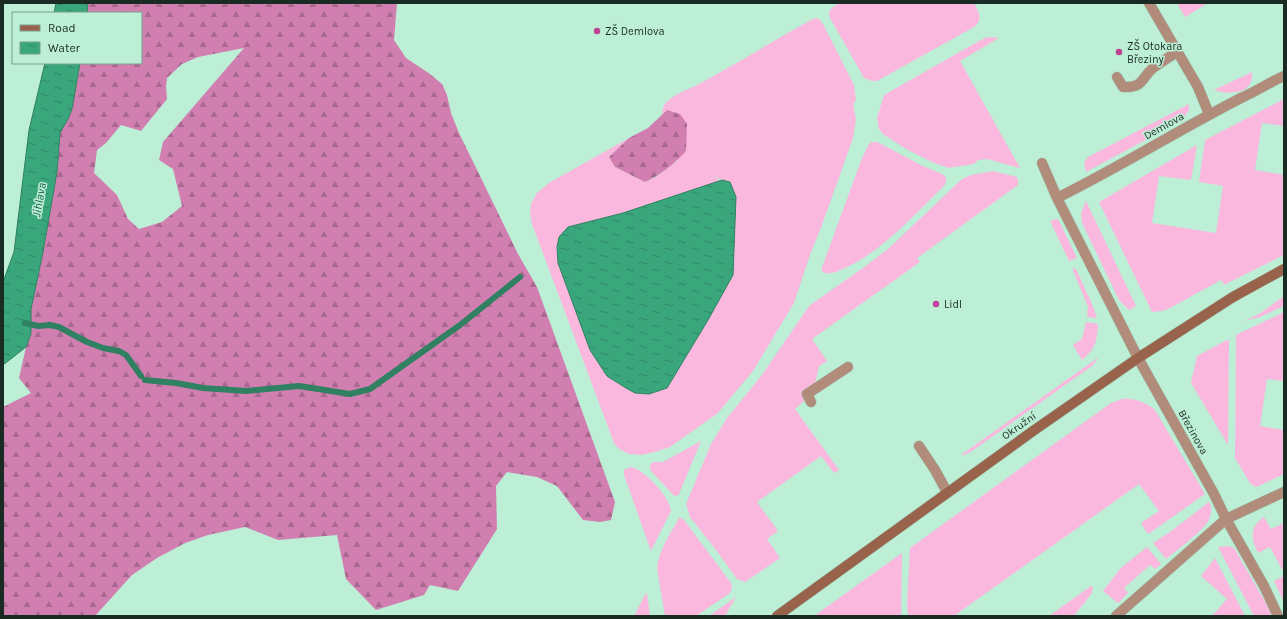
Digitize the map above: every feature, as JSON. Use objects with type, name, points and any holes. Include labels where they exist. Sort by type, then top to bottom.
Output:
[{"type":"street","points":[[1149,3],[1198,87],[1209,114]]},
{"type":"street","points":[[1117,77],[1123,87],[1129,87],[1142,83],[1152,69],[1177,52]]},
{"type":"street","name":"Demlova","points":[[1057,198],[1209,114],[1284,76]]},
{"type":"street","points":[[1042,163],[1057,198],[1138,358]]},
{"type":"street","name":"Okružní","points":[[777,616],[947,492],[1138,358],[1233,297],[1284,269]]},
{"type":"street","name":"Březinova","points":[[1138,358],[1264,586],[1278,616]]},
{"type":"street","points":[[811,402],[807,394],[848,368]]},
{"type":"street","points":[[919,446],[947,492]]},
{"type":"street","points":[[1116,616],[1226,519],[1284,492]]},
{"type":"shaded area","points":[[840,3],[974,3],[979,15],[979,21],[974,27],[877,81],[872,81],[864,78],[830,18],[830,10]]},
{"type":"shaded area","points":[[1177,3],[1208,3],[1185,17]]},
{"type":"shaded area","points":[[816,18],[819,19],[823,24],[854,85],[856,100],[853,104],[856,119],[853,138],[794,303],[753,371],[718,413],[670,447],[641,455],[629,454],[619,449],[614,443],[532,224],[530,214],[531,204],[537,193],[549,183],[629,138],[609,157],[615,167],[645,182],[655,178],[678,160],[668,133],[663,113],[663,108],[668,100],[712,77]],"holes":[[[713,176],[730,182],[559,237],[568,227],[623,213],[720,181]]]},
{"type":"shaded area","points":[[992,37],[999,38],[960,61],[1020,168],[987,159],[978,160],[974,164],[949,168],[934,163],[906,149],[883,134],[879,129],[877,118],[884,95],[979,41]]},
{"type":"shaded area","points":[[1252,72],[1252,80],[1249,85],[1240,92],[1227,93],[1214,90]]},
{"type":"shaded area","points":[[1284,99],[1284,126],[1262,123],[1255,170],[1284,175],[1284,255],[1224,285],[1221,280],[1170,308],[1152,312],[1099,202],[1197,145],[1191,180],[1159,176],[1152,223],[1216,233],[1223,186],[1199,182],[1205,140]]},
{"type":"shaded area","points":[[1189,104],[1189,110],[1181,121],[1086,172],[1084,163],[1088,157]]},
{"type":"shaded area","points":[[871,142],[877,142],[923,166],[942,174],[946,177],[946,182],[944,186],[897,232],[871,253],[832,273],[829,274],[823,272],[821,270],[862,158]]},
{"type":"shaded area","points":[[993,171],[1017,177],[1018,185],[917,258],[920,262],[812,339],[827,361],[819,366],[816,380],[809,395],[795,409],[839,470],[834,473],[821,456],[757,502],[778,531],[767,539],[780,558],[745,582],[737,579],[690,517],[686,504],[711,444],[727,418],[762,375],[809,306],[889,248],[962,179],[971,175]]},
{"type":"shaded area","points":[[1086,201],[1136,306],[1129,310],[1119,300],[1082,223],[1081,213]]},
{"type":"shaded area","points":[[1058,219],[1077,258],[1069,261],[1051,223],[1052,220]]},
{"type":"shaded area","points":[[1072,268],[1076,269],[1097,318],[1087,317],[1088,307]]},
{"type":"shaded area","points":[[1284,296],[1284,306],[1260,317],[1244,321],[1259,314]]},
{"type":"shaded area","points":[[1284,312],[1284,381],[1267,379],[1260,426],[1284,430],[1284,474],[1255,487],[1250,483],[1235,458],[1236,335]]},
{"type":"shaded area","points":[[1086,322],[1098,324],[1098,330],[1093,348],[1082,360],[1073,345],[1082,339]]},
{"type":"shaded area","points":[[1229,339],[1228,445],[1191,383],[1197,356]]},
{"type":"shaded area","points":[[1099,357],[1092,366],[972,451],[961,455]]},
{"type":"shaded area","points":[[1122,399],[1140,401],[1155,410],[1205,494],[1150,533],[1147,533],[1141,523],[1159,511],[1139,484],[954,616],[908,616],[907,603],[910,548],[1111,403]]},
{"type":"shaded area","points":[[701,441],[679,495],[674,496],[652,472],[650,465],[653,462],[663,462]]},
{"type":"shaded area","points":[[631,467],[649,478],[662,492],[670,505],[671,511],[651,551],[624,475],[624,470]]},
{"type":"shaded area","points":[[1209,502],[1211,512],[1207,523],[1193,537],[1166,559],[1153,543]]},
{"type":"shaded area","points":[[1264,517],[1271,529],[1284,523],[1284,573],[1270,547],[1258,553],[1254,543],[1254,529],[1259,521]]},
{"type":"shaded area","points":[[679,518],[684,520],[731,583],[732,588],[730,593],[696,616],[665,616],[657,568],[658,561],[662,548]]},
{"type":"shaded area","points":[[1228,546],[1234,548],[1272,616],[1254,616],[1218,547]]},
{"type":"shaded area","points":[[1147,547],[1161,564],[1155,569],[1150,565],[1124,588],[1128,593],[1118,603],[1103,591],[1121,568]]},
{"type":"shaded area","points":[[902,553],[901,616],[814,616]]},
{"type":"shaded area","points":[[1215,558],[1245,616],[1212,616],[1227,599],[1201,576]]},
{"type":"shaded area","points":[[1284,576],[1284,602],[1274,581]]},
{"type":"shaded area","points":[[1091,586],[1093,587],[1092,593],[1074,616],[1049,616]]},
{"type":"shaded area","points":[[646,593],[650,616],[634,616]]},
{"type":"shaded area","points":[[736,597],[725,616],[709,616]]},
{"type":"green space","points":[[88,3],[397,3],[394,40],[406,58],[442,84],[459,133],[518,254],[537,287],[615,502],[611,520],[600,522],[583,520],[557,486],[537,477],[507,472],[496,486],[497,529],[458,591],[430,585],[424,595],[376,610],[346,579],[337,535],[278,540],[245,527],[208,535],[185,543],[157,558],[132,575],[95,616],[3,616],[3,407],[31,393],[19,378],[26,347],[31,334],[31,309],[57,172],[60,133],[72,109],[80,64],[142,64],[142,12],[87,12]],"holes":[[[244,48],[163,142],[159,160],[173,169],[182,206],[162,222],[139,229],[128,219],[117,195],[94,173],[97,150],[106,143],[121,125],[141,131],[167,99],[167,78],[182,64],[198,57]]]},
{"type":"green space","points":[[667,110],[680,114],[687,124],[686,151],[657,176],[645,182],[615,167],[609,157],[629,138],[648,128]]},
{"type":"water","points":[[56,3],[88,3],[87,12],[54,12]]},
{"type":"water","name":"Jihlava","points":[[45,64],[80,64],[72,109],[60,133],[57,172],[31,309],[31,334],[26,347],[3,365],[3,282],[14,252],[29,130]]},
{"type":"water","points":[[722,180],[730,182],[736,197],[733,275],[667,388],[649,394],[635,393],[607,376],[590,350],[558,263],[557,247],[559,237],[568,227],[623,213]]},
{"type":"waterway","points":[[145,380],[176,383],[203,388],[246,391],[299,386],[350,394],[370,389],[460,325],[520,277]]},
{"type":"waterway","points":[[25,323],[38,326],[50,325],[59,327],[87,342],[103,348],[119,351],[126,355],[141,376]]},
{"type":"place","name":"ZŠ Demlova","points":[[597,31]]},
{"type":"place","name":"ZŠ Otokara Březiny","points":[[1119,52]]},
{"type":"place","name":"Lidl","points":[[936,304]]}]
